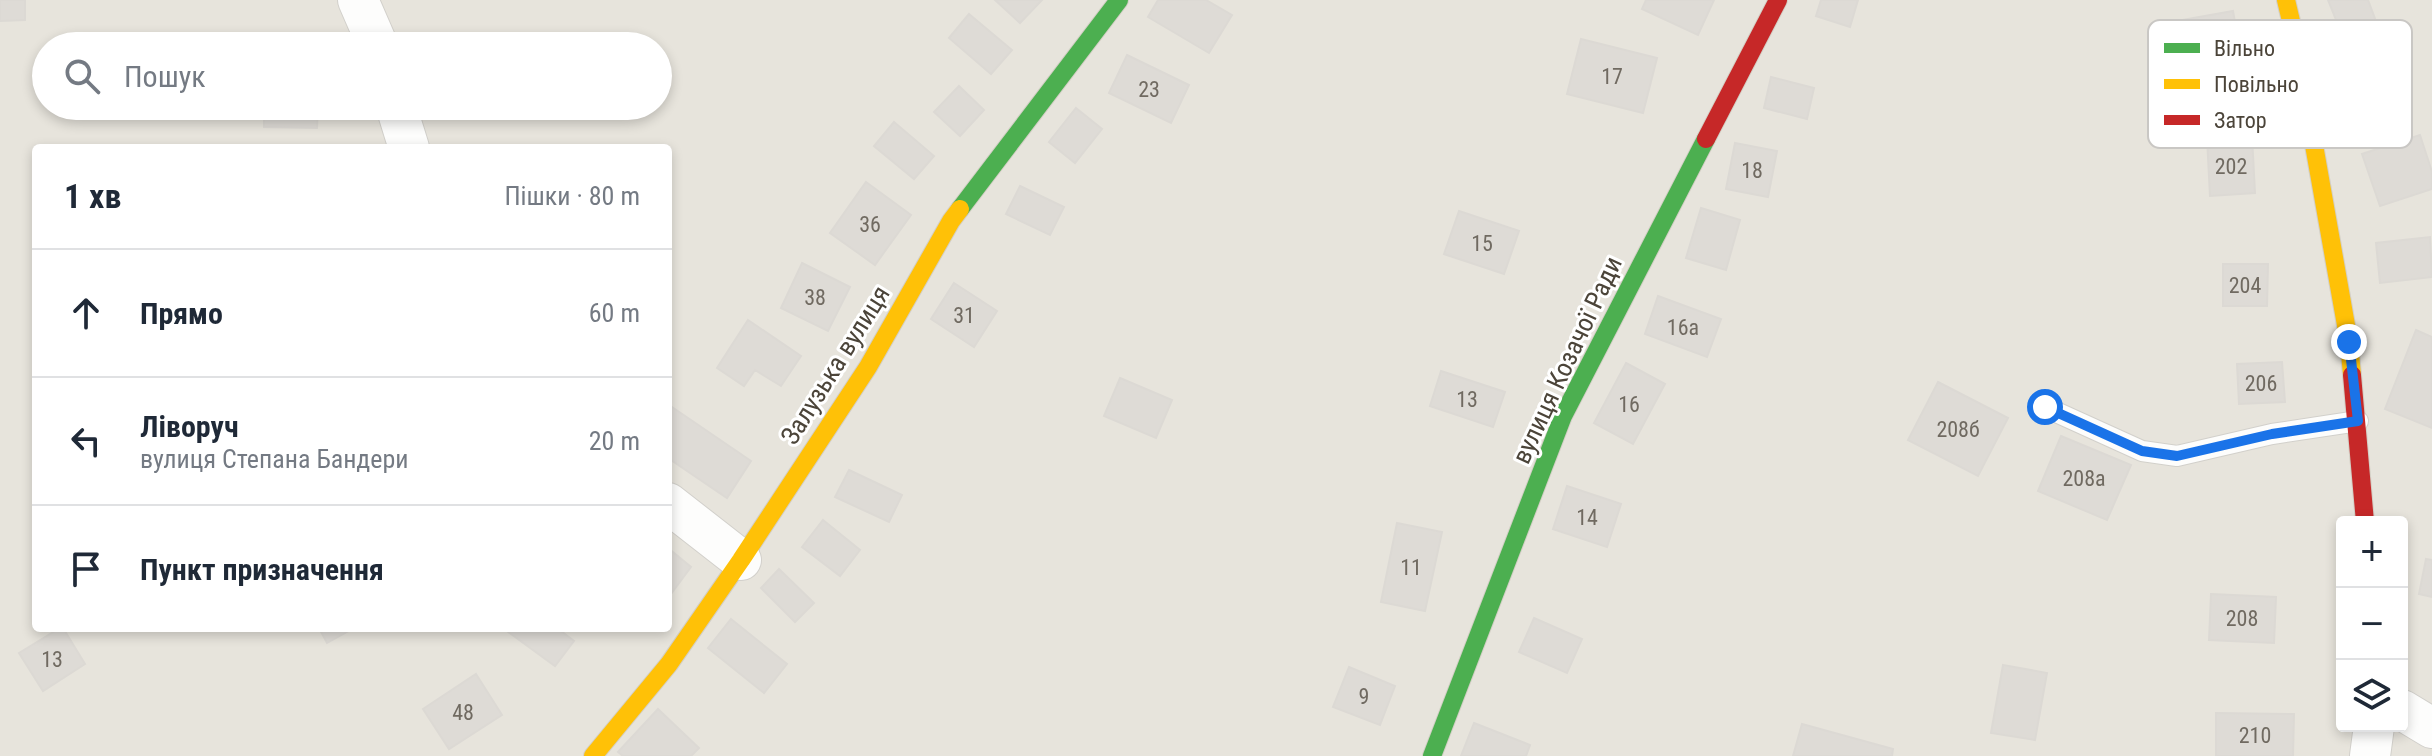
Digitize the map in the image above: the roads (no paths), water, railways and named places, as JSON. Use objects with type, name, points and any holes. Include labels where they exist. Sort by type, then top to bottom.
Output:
[{"type":"street","points":[[358,0],[372,32]]},
{"type":"street","name":"Залузька вулиця","points":[[593,756],[669,664],[741,560],[868,367],[951,221],[1119,0]]},
{"type":"street","name":"вулиця Козачої Ради","points":[[1432,756],[1563,416],[1778,0]]},
{"type":"street","points":[[2286,0],[2291,20]]},
{"type":"street","points":[[400,120],[408,144]]},
{"type":"street","points":[[2315,148],[2349,342],[2365,516]]},
{"type":"street","points":[[672,506],[741,560]]},
{"type":"street","points":[[2408,714],[2432,728]]},
{"type":"street","points":[[2370,756],[2373,732]]},
{"type":"lane","points":[[2045,407],[2142,451],[2177,456],[2272,434],[2358,421]]}]
